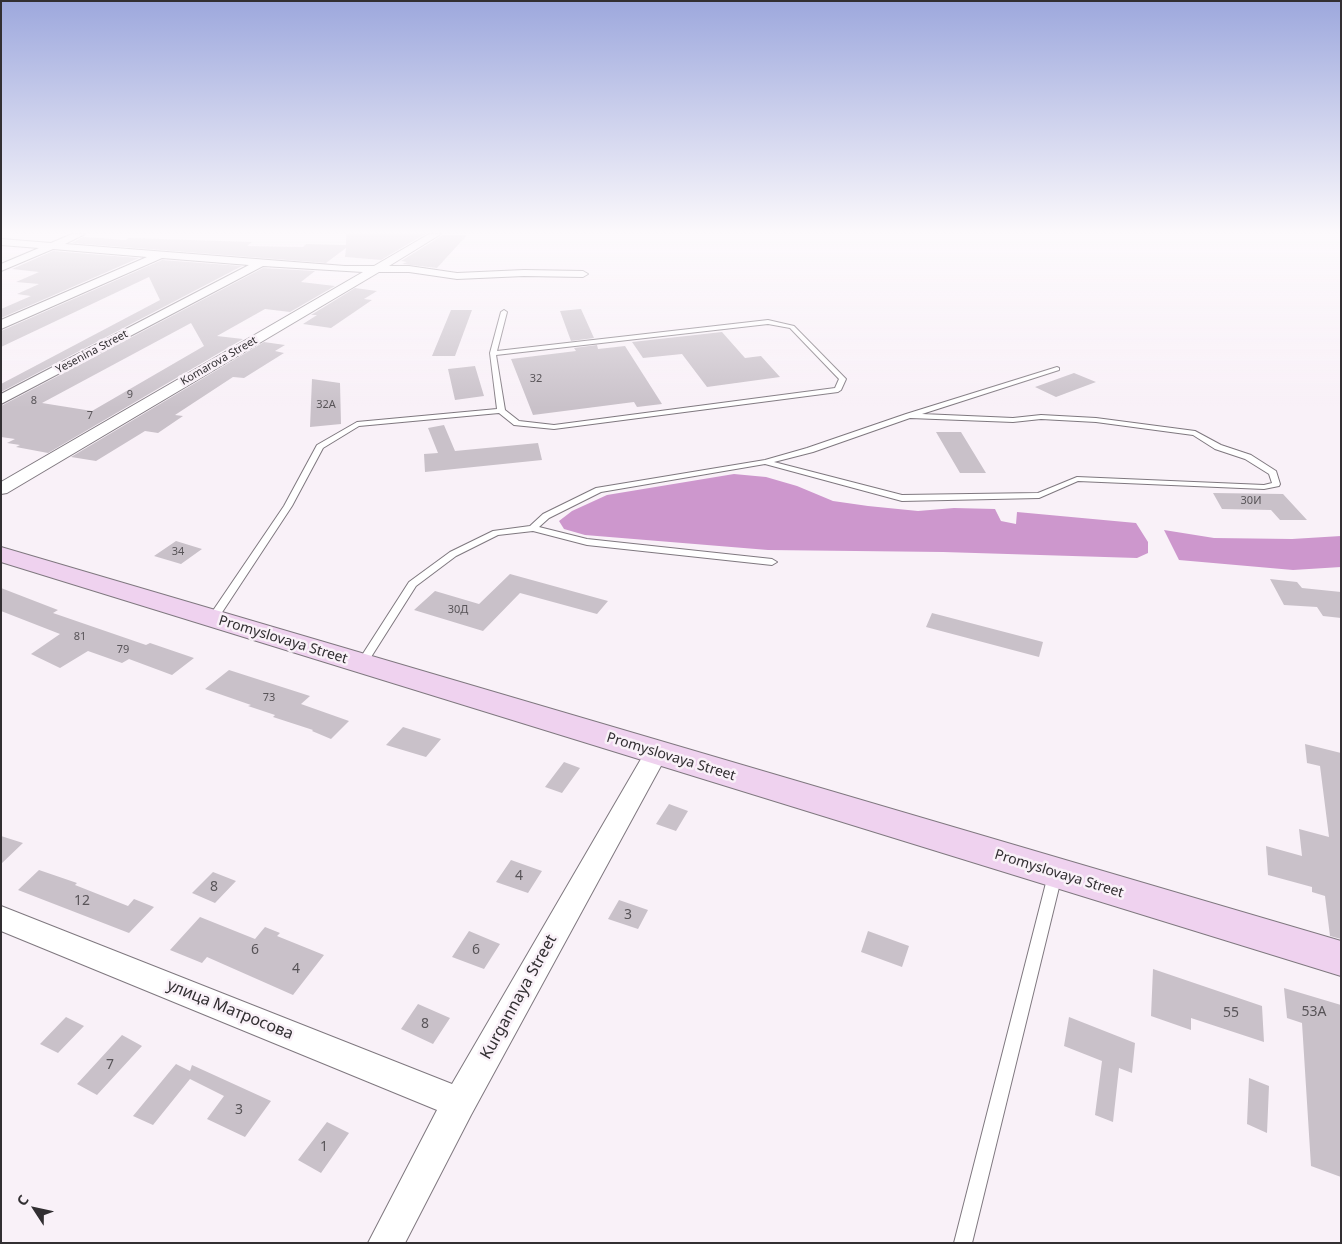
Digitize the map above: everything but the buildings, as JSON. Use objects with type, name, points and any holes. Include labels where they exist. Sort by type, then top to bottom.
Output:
[{"type":"main road","name":"Promyslovaya Street","points":[[1,554],[1341,959]]},
{"type":"street","points":[[1,325],[76,292]]},
{"type":"street","name":"Yesenina Street","points":[[1,400],[205,292]]},
{"type":"street","name":"Komarova Street","points":[[1,488],[336,292]]},
{"type":"street","name":"Kurgannaya Street","points":[[386,1243],[459,1103],[656,753]]},
{"type":"street","name":"улица Матросова","points":[[1,918],[459,1103]]},
{"type":"lane","points":[[493,354],[768,322],[792,327],[843,380],[838,390],[813,394],[554,427],[517,424],[501,411],[493,354],[504,312]]},
{"type":"lane","points":[[533,528],[546,516],[599,490],[765,462],[810,450],[909,416],[1057,370]]},
{"type":"lane","points":[[213,618],[288,506],[320,448],[357,424],[501,411]]},
{"type":"lane","points":[[765,462],[902,498],[1039,495],[1076,479],[1264,487],[1276,484],[1273,473],[1248,457],[1218,447],[1196,433],[1096,420],[1041,417],[1013,420],[909,416]]},
{"type":"lane","points":[[362,663],[412,584],[452,554],[496,533],[533,528],[587,542],[772,562]]},
{"type":"lane","points":[[963,1243],[1055,873]]},
{"type":"shaded area","points":[[734,474],[766,477],[797,486],[833,501],[868,506],[918,511],[954,508],[995,509],[1001,521],[1016,524],[1017,512],[1136,523],[1148,542],[1148,553],[1137,558],[943,552],[768,550],[585,535],[564,529],[559,521],[572,511],[607,495]]},
{"type":"shaded area","points":[[1164,530],[1214,538],[1292,539],[1341,536],[1341,567],[1293,570],[1179,560]]}]
